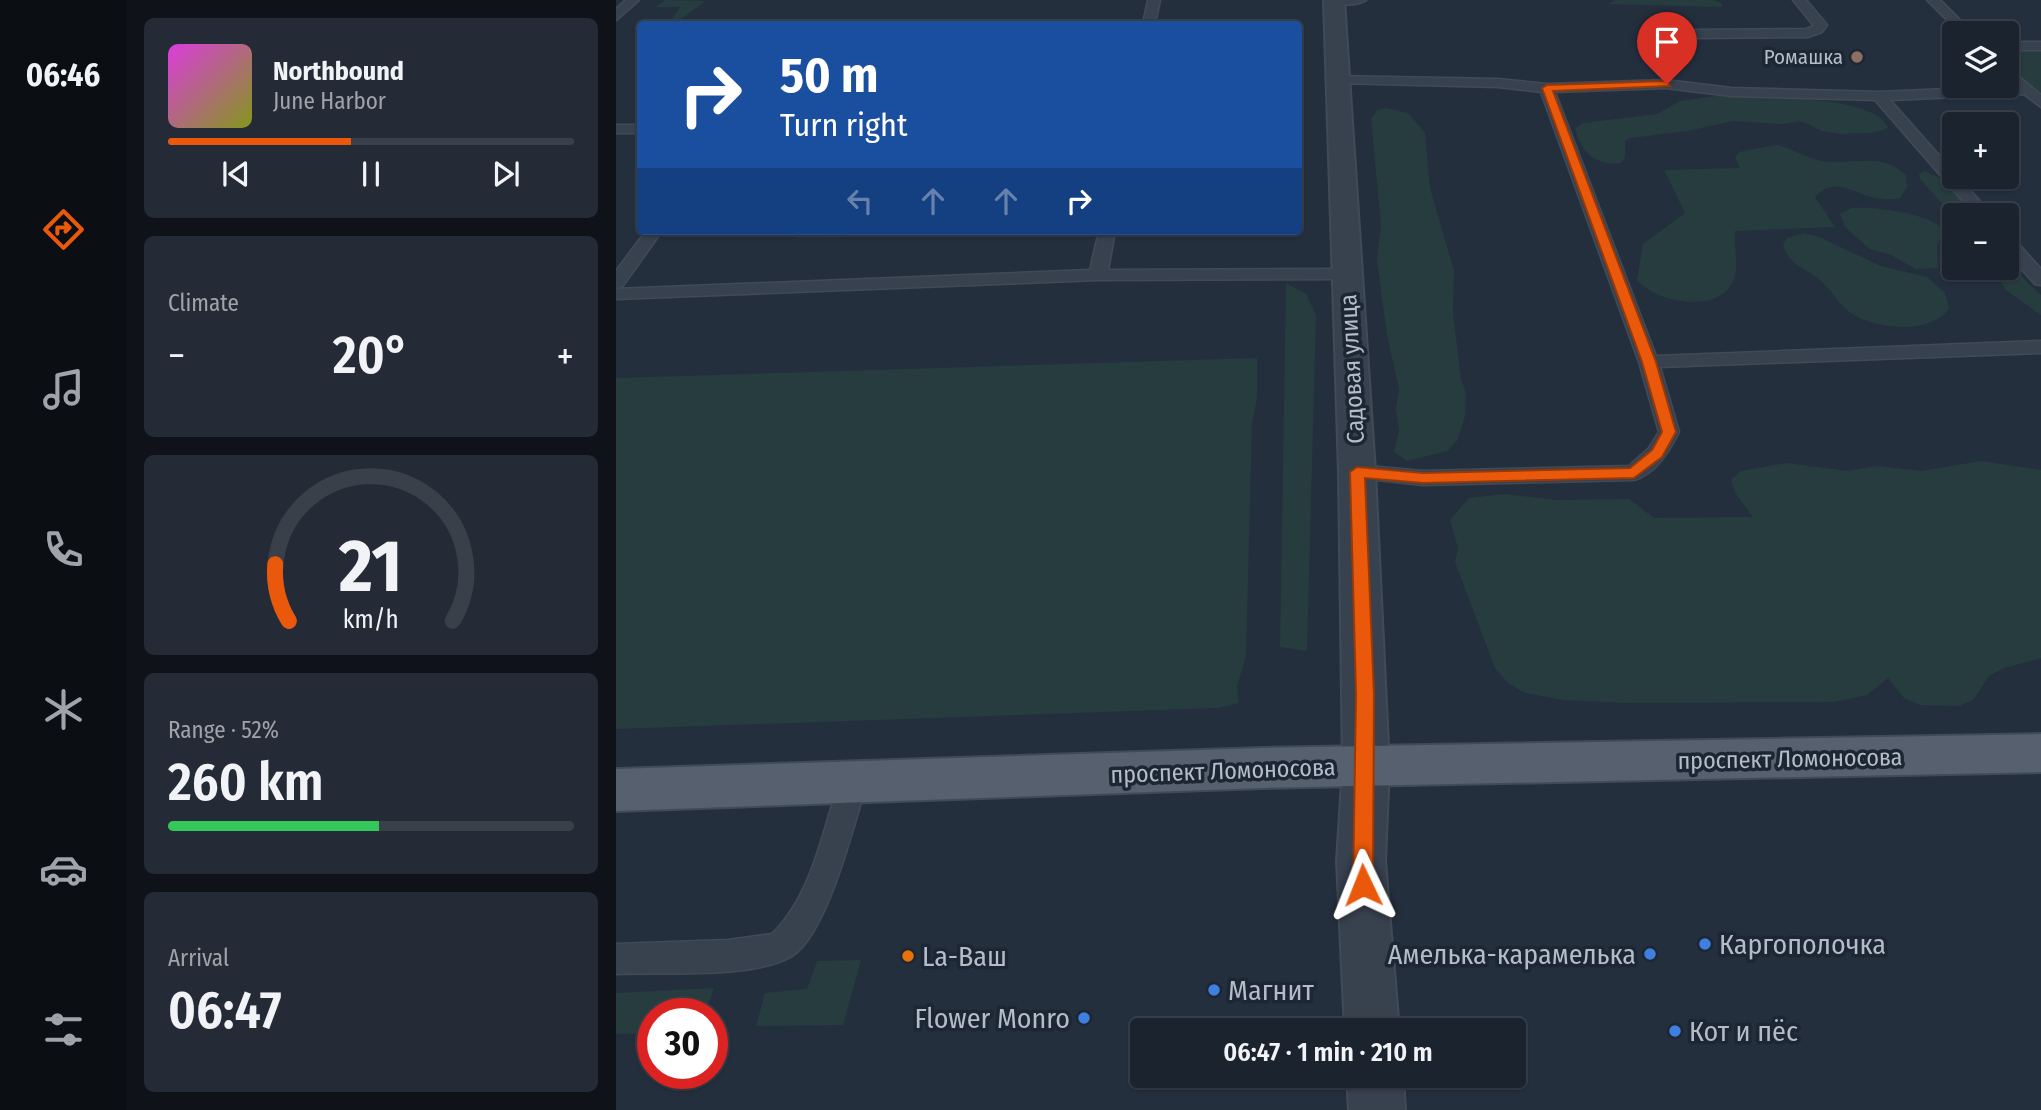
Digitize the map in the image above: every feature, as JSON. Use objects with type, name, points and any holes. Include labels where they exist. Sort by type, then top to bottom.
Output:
[{"type":"main road","name":"проспект Ломоносова","points":[[616,790],[852,785],[1264,768],[2041,753]]},
{"type":"street","name":"Садовая улица","points":[[1334,0],[1357,472],[1366,767],[1362,861],[1371,1018]]},
{"type":"street","points":[[1376,1088],[1377,1110]]},
{"type":"lane","points":[[616,16],[633,0]]},
{"type":"lane","points":[[1150,21],[1154,0]]},
{"type":"lane","points":[[1334,0],[1360,0]]},
{"type":"lane","points":[[1690,34],[1808,33],[1818,29],[1821,25],[1799,0]]},
{"type":"lane","points":[[1933,0],[1955,21]]},
{"type":"lane","points":[[2019,46],[2041,46]]},
{"type":"lane","points":[[1338,79],[1498,83],[1547,88],[1667,84],[1731,92],[1879,96],[2027,90]]},
{"type":"lane","points":[[2019,82],[2041,103]]},
{"type":"lane","points":[[1357,472],[1423,478],[1634,473],[1657,453],[1669,432],[1649,362],[1547,88]]},
{"type":"lane","points":[[1879,96],[1973,203]]},
{"type":"lane","points":[[616,129],[637,129]]},
{"type":"lane","points":[[616,283],[651,235]]},
{"type":"lane","points":[[1098,275],[1106,235]]},
{"type":"lane","points":[[2019,256],[2041,281]]},
{"type":"lane","points":[[616,294],[1098,275],[1348,274]]},
{"type":"lane","points":[[1649,362],[2041,347]]},
{"type":"lane","points":[[616,959],[755,952],[780,946],[803,925],[852,785]]},
{"type":"green space","points":[[665,0],[706,1],[678,21],[671,21],[680,7],[655,7]]},
{"type":"green space","points":[[1616,0],[1711,0],[1722,3],[1722,7],[1607,4]]},
{"type":"green space","points":[[2019,49],[2041,50],[2041,96],[2019,77]]},
{"type":"green space","points":[[1716,96],[1782,97],[1837,103],[1861,108],[1879,117],[1888,128],[1872,133],[1840,134],[1822,131],[1801,121],[1782,124],[1733,121],[1687,131],[1631,138],[1625,141],[1625,158],[1621,163],[1612,163],[1590,156],[1581,144],[1575,128],[1583,123],[1657,114],[1680,101]]},
{"type":"green space","points":[[1386,108],[1408,113],[1425,133],[1430,188],[1454,271],[1453,312],[1461,380],[1466,392],[1465,416],[1457,441],[1447,451],[1407,461],[1394,452],[1399,431],[1396,409],[1399,389],[1387,335],[1377,260],[1381,225],[1371,119],[1377,110]]},
{"type":"green space","points":[[1775,145],[1822,161],[1886,163],[1906,175],[1907,187],[1900,198],[1887,199],[1875,198],[1843,187],[1824,189],[1815,197],[1835,227],[1735,231],[1734,279],[1723,294],[1712,299],[1698,302],[1670,298],[1656,294],[1637,280],[1643,244],[1685,213],[1664,170],[1740,168],[1735,157],[1739,152]]},
{"type":"green space","points":[[1925,171],[1942,179],[1942,189],[1954,189],[1965,203],[1942,204],[1920,179],[1919,174]]},
{"type":"green space","points":[[1851,208],[1872,208],[1902,212],[1939,225],[1942,237],[1937,245],[1938,268],[1916,269],[1891,255],[1870,249],[1845,227],[1840,214]]},
{"type":"green space","points":[[1803,233],[1817,236],[1881,266],[1927,277],[1945,293],[1949,308],[1941,317],[1918,326],[1877,324],[1854,315],[1820,280],[1789,258],[1783,245],[1787,238]]},
{"type":"green space","points":[[797,235],[1000,235],[795,238]]},
{"type":"green space","points":[[2019,272],[2041,295],[2041,315],[2007,291],[1999,280],[2019,280]]},
{"type":"green space","points":[[1286,283],[1306,294],[1316,315],[1307,651],[1280,647]]},
{"type":"green space","points":[[1257,358],[1257,399],[1252,423],[1246,656],[1237,686],[1239,703],[1218,708],[616,729],[616,378]]},
{"type":"green space","points":[[1981,461],[2041,470],[2041,658],[2004,668],[1989,676],[1974,699],[1959,706],[1920,705],[1904,698],[1888,678],[1867,695],[1834,702],[1624,703],[1564,700],[1525,693],[1508,683],[1495,668],[1455,562],[1458,548],[1450,520],[1469,498],[1504,494],[1557,500],[1629,499],[1654,518],[1753,517],[1736,494],[1731,480],[1741,471],[1786,463],[1848,471],[1877,466],[1922,471]]},
{"type":"green space","points":[[861,960],[843,1025],[756,1026],[765,993],[807,989],[817,961]]},
{"type":"green space","points":[[714,988],[710,998],[637,998],[637,1033],[616,1034],[616,993]]},
{"type":"place","name":"Ромашка","points":[[1857,57]]},
{"type":"place","name":"Каргополочка","points":[[1705,944]]},
{"type":"place","name":"Амелька-карамелька","points":[[1650,954]]},
{"type":"place","name":"La-Ваш","points":[[908,956]]},
{"type":"place","name":"Магнит","points":[[1214,990]]},
{"type":"place","name":"Flower Monro","points":[[1084,1018]]},
{"type":"place","name":"Кот и пёс","points":[[1675,1031]]},
{"type":"route","points":[[1363,885],[1365,694],[1357,472],[1423,478],[1634,473],[1657,453],[1669,432],[1649,362],[1547,88],[1667,84]]}]
